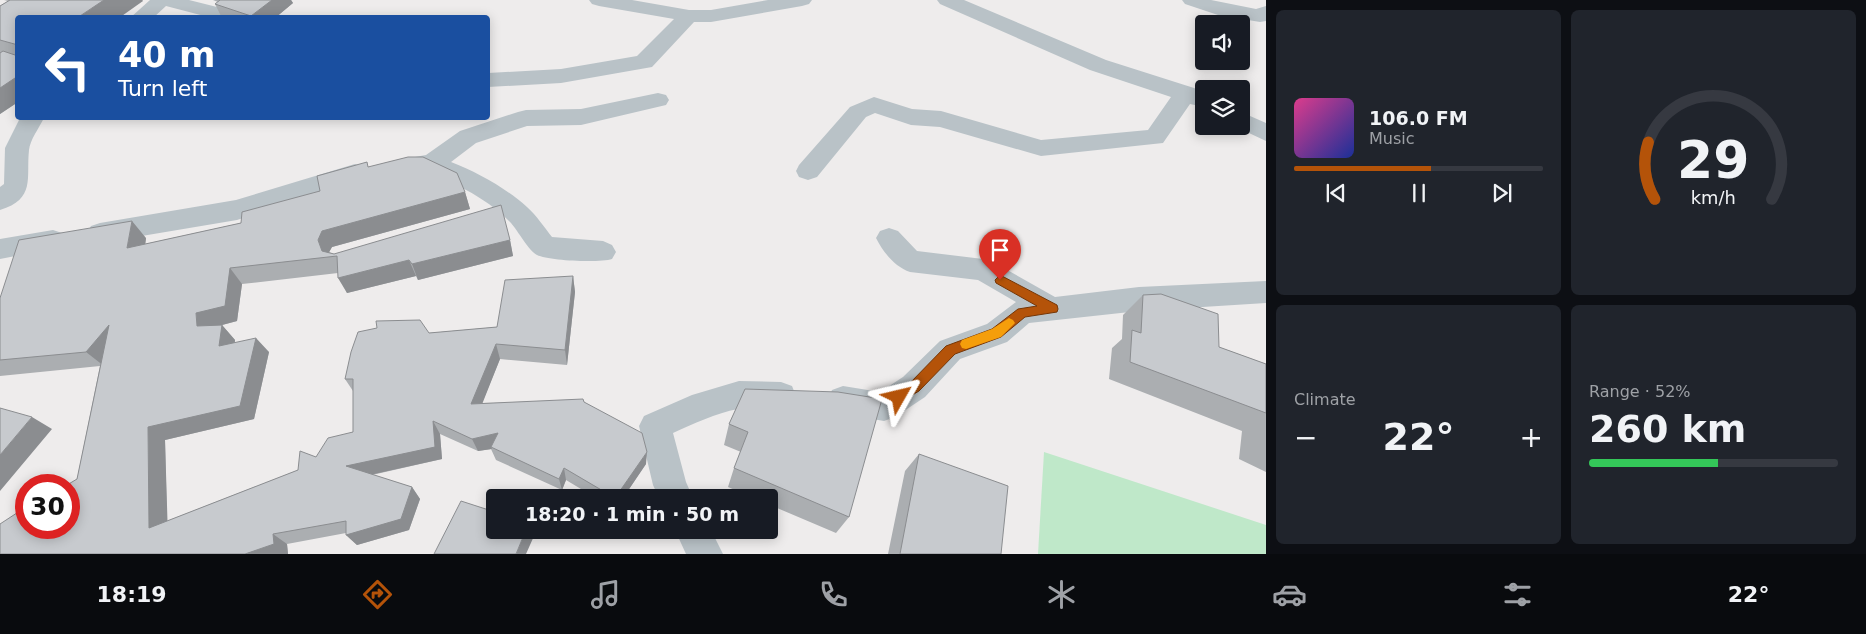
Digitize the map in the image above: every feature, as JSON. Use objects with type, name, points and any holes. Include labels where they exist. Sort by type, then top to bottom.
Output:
[{"type":"street","points":[[144,15],[163,0],[214,12]]},
{"type":"street","points":[[599,0],[689,16],[711,16],[794,3],[802,0]]},
{"type":"street","points":[[808,171],[858,112],[874,105],[911,117],[941,119],[1041,148],[1155,137],[1195,97],[1098,65],[947,0]]},
{"type":"street","points":[[1192,0],[1218,9],[1260,16],[1266,12]]},
{"type":"street","points":[[490,80],[562,76],[644,62],[689,16]]},
{"type":"street","points":[[432,163],[463,127],[526,118],[581,117],[658,100]]},
{"type":"street","points":[[0,201],[16,187],[17,148],[31,120]]},
{"type":"street","points":[[1250,125],[1266,133]]},
{"type":"street","points":[[402,163],[432,163],[472,182],[517,213],[544,247],[603,252]]},
{"type":"street","points":[[0,249],[237,210],[315,184],[375,168]]},
{"type":"street","points":[[482,217],[510,209]]},
{"type":"street","points":[[889,238],[910,261],[983,270],[1052,309]]},
{"type":"street","points":[[672,489],[655,426],[692,409],[738,395],[814,397],[884,407],[914,387],[950,350],[997,333],[1022,312],[1139,300],[1266,292]]},
{"type":"street","points":[[697,539],[705,554]]},
{"type":"green space","points":[[1044,452],[1266,525],[1266,554],[1038,554]]},
{"type":"building","points":[[10,0],[104,0],[82,15],[15,15],[15,44],[0,40],[0,6]]},
{"type":"building","points":[[220,0],[272,0],[252,15],[215,4]]},
{"type":"building","points":[[3,51],[15,55],[15,78],[0,88],[0,53]]},
{"type":"building","points":[[408,157],[423,157],[457,173],[465,192],[322,231],[318,240],[322,251],[334,254],[501,205],[510,240],[412,264],[409,260],[338,278],[337,256],[230,268],[225,306],[196,313],[197,326],[222,325],[219,346],[256,338],[240,406],[148,427],[149,528],[298,470],[300,451],[316,457],[328,438],[353,432],[353,379],[345,379],[358,332],[377,328],[376,321],[420,320],[429,333],[497,327],[505,280],[573,276],[565,350],[496,344],[471,404],[583,399],[584,402],[642,433],[647,452],[621,489],[600,489],[564,468],[559,479],[491,447],[498,433],[472,439],[433,421],[435,447],[346,466],[412,487],[401,519],[346,535],[346,521],[273,534],[274,544],[245,554],[0,554],[0,524],[15,514],[15,539],[80,539],[80,474],[78,474],[109,325],[86,352],[0,360],[0,298],[19,240],[132,221],[127,248],[241,223],[242,212],[320,191],[317,176],[367,162],[368,167]]},
{"type":"building","points":[[1161,294],[1218,314],[1219,347],[1266,364],[1266,413],[1130,362],[1132,330],[1141,333],[1143,295]]},
{"type":"building","points":[[745,389],[838,392],[882,399],[849,517],[734,468],[748,432],[729,424]]},
{"type":"building","points":[[0,408],[32,417],[0,455]]},
{"type":"building","points":[[919,454],[1008,486],[1001,554],[900,554]]},
{"type":"building","points":[[461,501],[486,509],[486,539],[522,539],[516,554],[434,554]]},
{"type":"slow traffic","points":[[966,344],[997,333],[1009,323]]},
{"type":"route","points":[[899,397],[914,387],[950,350],[997,333],[1022,312],[1052,309],[1000,280]]}]
